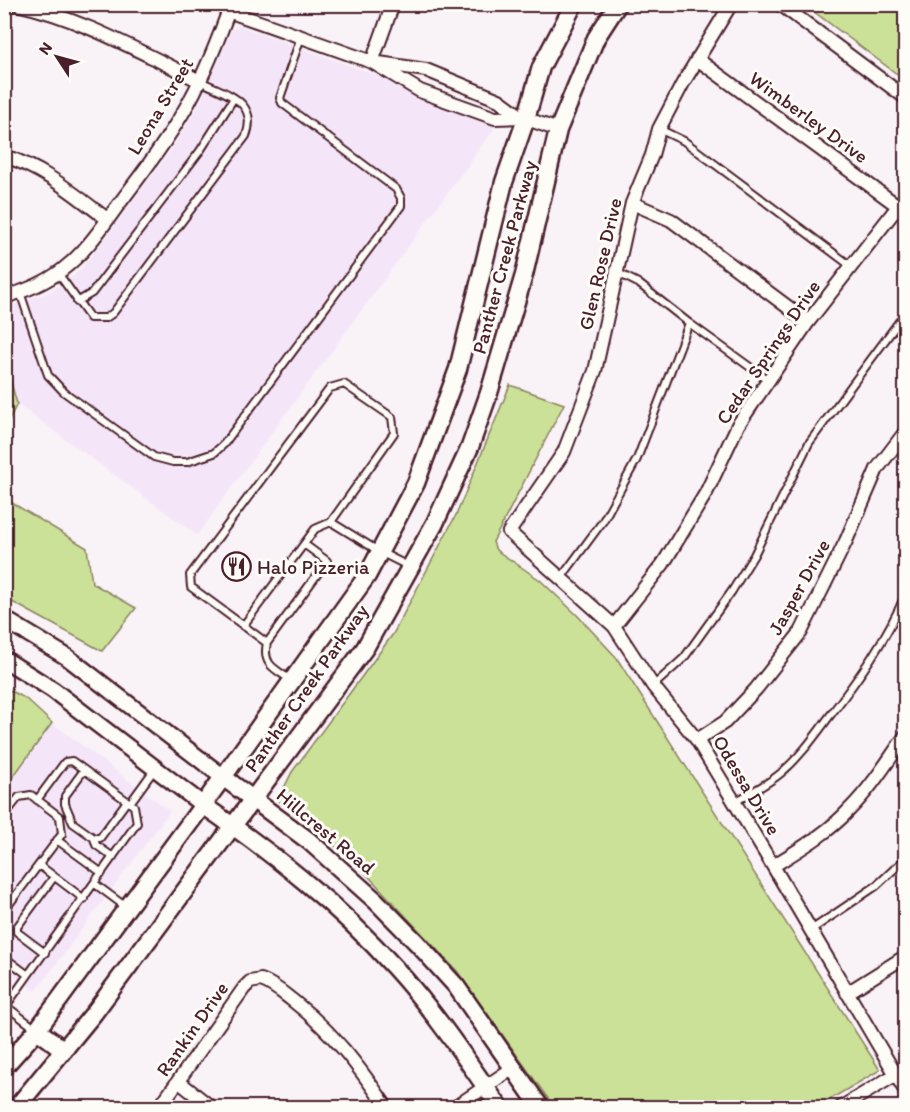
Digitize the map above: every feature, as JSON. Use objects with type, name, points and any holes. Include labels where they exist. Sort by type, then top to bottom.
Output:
[{"type":"main road","name":"Panther Creek Parkway","points":[[4,1067],[37,1030],[203,805],[367,576],[380,552],[416,483],[458,369],[504,182],[524,118],[541,67],[574,4]]},
{"type":"main road","name":"Panther Creek Parkway","points":[[16,1107],[94,1013],[365,648],[411,568],[435,523],[470,447],[489,393],[524,275],[558,130],[596,38],[618,4]]},
{"type":"main road","name":"Hillcrest Road","points":[[223,777],[309,841],[376,901],[409,935],[456,987],[541,1107]]},
{"type":"main road","points":[[203,805],[293,871],[395,968],[450,1036],[500,1107]]},
{"type":"main road","points":[[37,1030],[64,1050]]},
{"type":"street","points":[[16,4],[89,27],[200,81]]},
{"type":"street","points":[[372,62],[393,4]]},
{"type":"street","name":"Glen Rose Drive","points":[[509,532],[564,452],[595,371],[632,203],[652,155],[659,129],[697,59],[731,4]]},
{"type":"street","points":[[780,4],[906,98]]},
{"type":"street","points":[[229,8],[372,62],[426,70],[499,100],[524,118],[558,130]]},
{"type":"street","name":"Leona Street","points":[[4,297],[42,283],[83,251],[166,140],[200,81],[229,8]]},
{"type":"street","name":"Wimberley Drive","points":[[697,59],[898,206]]},
{"type":"street","points":[[372,62],[420,92],[495,118],[524,118]]},
{"type":"street","points":[[4,156],[50,177],[107,219]]},
{"type":"street","name":"Cedar Springs Drive","points":[[614,626],[663,564],[706,493],[738,425],[808,322],[906,196]]},
{"type":"street","points":[[632,203],[671,220],[808,322]]},
{"type":"street","name":"Jasper Drive","points":[[697,740],[725,722],[733,714],[801,632],[846,541],[877,470],[906,431]]},
{"type":"street","name":"Odessa Drive","points":[[509,532],[614,626],[653,686],[697,740],[906,1092]]},
{"type":"street","name":"Hillcrest Road","points":[[4,619],[42,641],[90,674],[223,777]]},
{"type":"street","points":[[4,659],[53,690],[203,805]]},
{"type":"street","points":[[773,866],[811,842],[849,811],[871,785],[906,735]]},
{"type":"street","points":[[847,993],[906,956]]},
{"type":"street","name":"Rankin Drive","points":[[159,1107],[244,988],[250,982],[261,980],[282,992],[319,1021],[354,1060],[387,1107]]},
{"type":"street","points":[[454,1107],[513,1068]]},
{"type":"street","points":[[840,1107],[895,1075]]},
{"type":"street","points":[[178,1082],[212,1107]]},
{"type":"lane","points":[[20,292],[48,375],[64,392],[154,458],[187,462],[207,456],[224,444],[401,206],[401,198],[396,189],[282,103],[280,98],[301,37]]},
{"type":"lane","points":[[57,273],[90,318],[105,318],[113,313],[246,136],[250,126],[248,110],[244,105],[200,81]]},
{"type":"lane","points":[[77,302],[92,293],[200,151],[234,98]]},
{"type":"lane","points":[[659,129],[684,141],[852,266]]},
{"type":"lane","points":[[618,273],[638,283],[769,380]]},
{"type":"lane","points":[[653,686],[678,665],[732,591],[754,555],[809,443],[906,312]]},
{"type":"lane","points":[[561,578],[603,521],[637,459],[689,323]]},
{"type":"lane","points":[[243,626],[315,529],[332,522],[394,433],[392,417],[344,384],[330,388],[190,575],[191,588],[243,626],[267,643]]},
{"type":"lane","points":[[332,522],[411,568]]},
{"type":"lane","points":[[292,681],[268,664],[264,653],[267,643],[327,561],[304,544]]},
{"type":"lane","points":[[735,802],[779,775],[800,756],[848,693],[882,642],[897,616],[906,593]]},
{"type":"lane","points":[[37,800],[65,762],[72,761],[134,806],[137,823],[5,1008],[37,1030]]},
{"type":"lane","points":[[84,770],[64,796],[65,804],[73,823],[94,837],[100,838],[155,769]]},
{"type":"lane","points":[[4,816],[19,797],[31,795],[60,817],[62,834],[4,911]]},
{"type":"lane","points":[[94,837],[96,845],[113,857]]},
{"type":"lane","points":[[57,840],[102,873]]},
{"type":"lane","points":[[810,930],[876,886],[906,858]]},
{"type":"lane","points":[[39,865],[84,899]]},
{"type":"lane","points":[[45,953],[17,932],[17,927],[54,877]]},
{"type":"lane","points":[[95,884],[127,907]]},
{"type":"lane","points":[[4,957],[28,975]]},
{"type":"shaded area","points":[[240,26],[403,85],[418,96],[498,124],[197,535],[17,404],[5,356],[4,308],[49,292],[74,276],[92,256],[171,150],[200,103],[231,30]]},
{"type":"shaded area","points":[[52,723],[170,811],[36,991],[7,970],[5,974],[5,788]]},
{"type":"green space","points":[[805,5],[905,5],[905,80]]},
{"type":"green space","points":[[4,356],[17,404],[5,428],[4,428]]},
{"type":"green space","points":[[510,385],[564,404],[493,542],[496,550],[540,580],[616,657],[880,1070],[817,1107],[554,1107],[457,971],[356,863],[278,800],[292,772],[393,634],[457,513]]},
{"type":"green space","points":[[4,498],[87,548],[92,583],[136,608],[102,651],[5,598]]},
{"type":"green space","points":[[5,688],[25,698],[52,723],[5,788]]},
{"type":"place","name":"Halo Pizzeria","points":[[236,567]]}]
